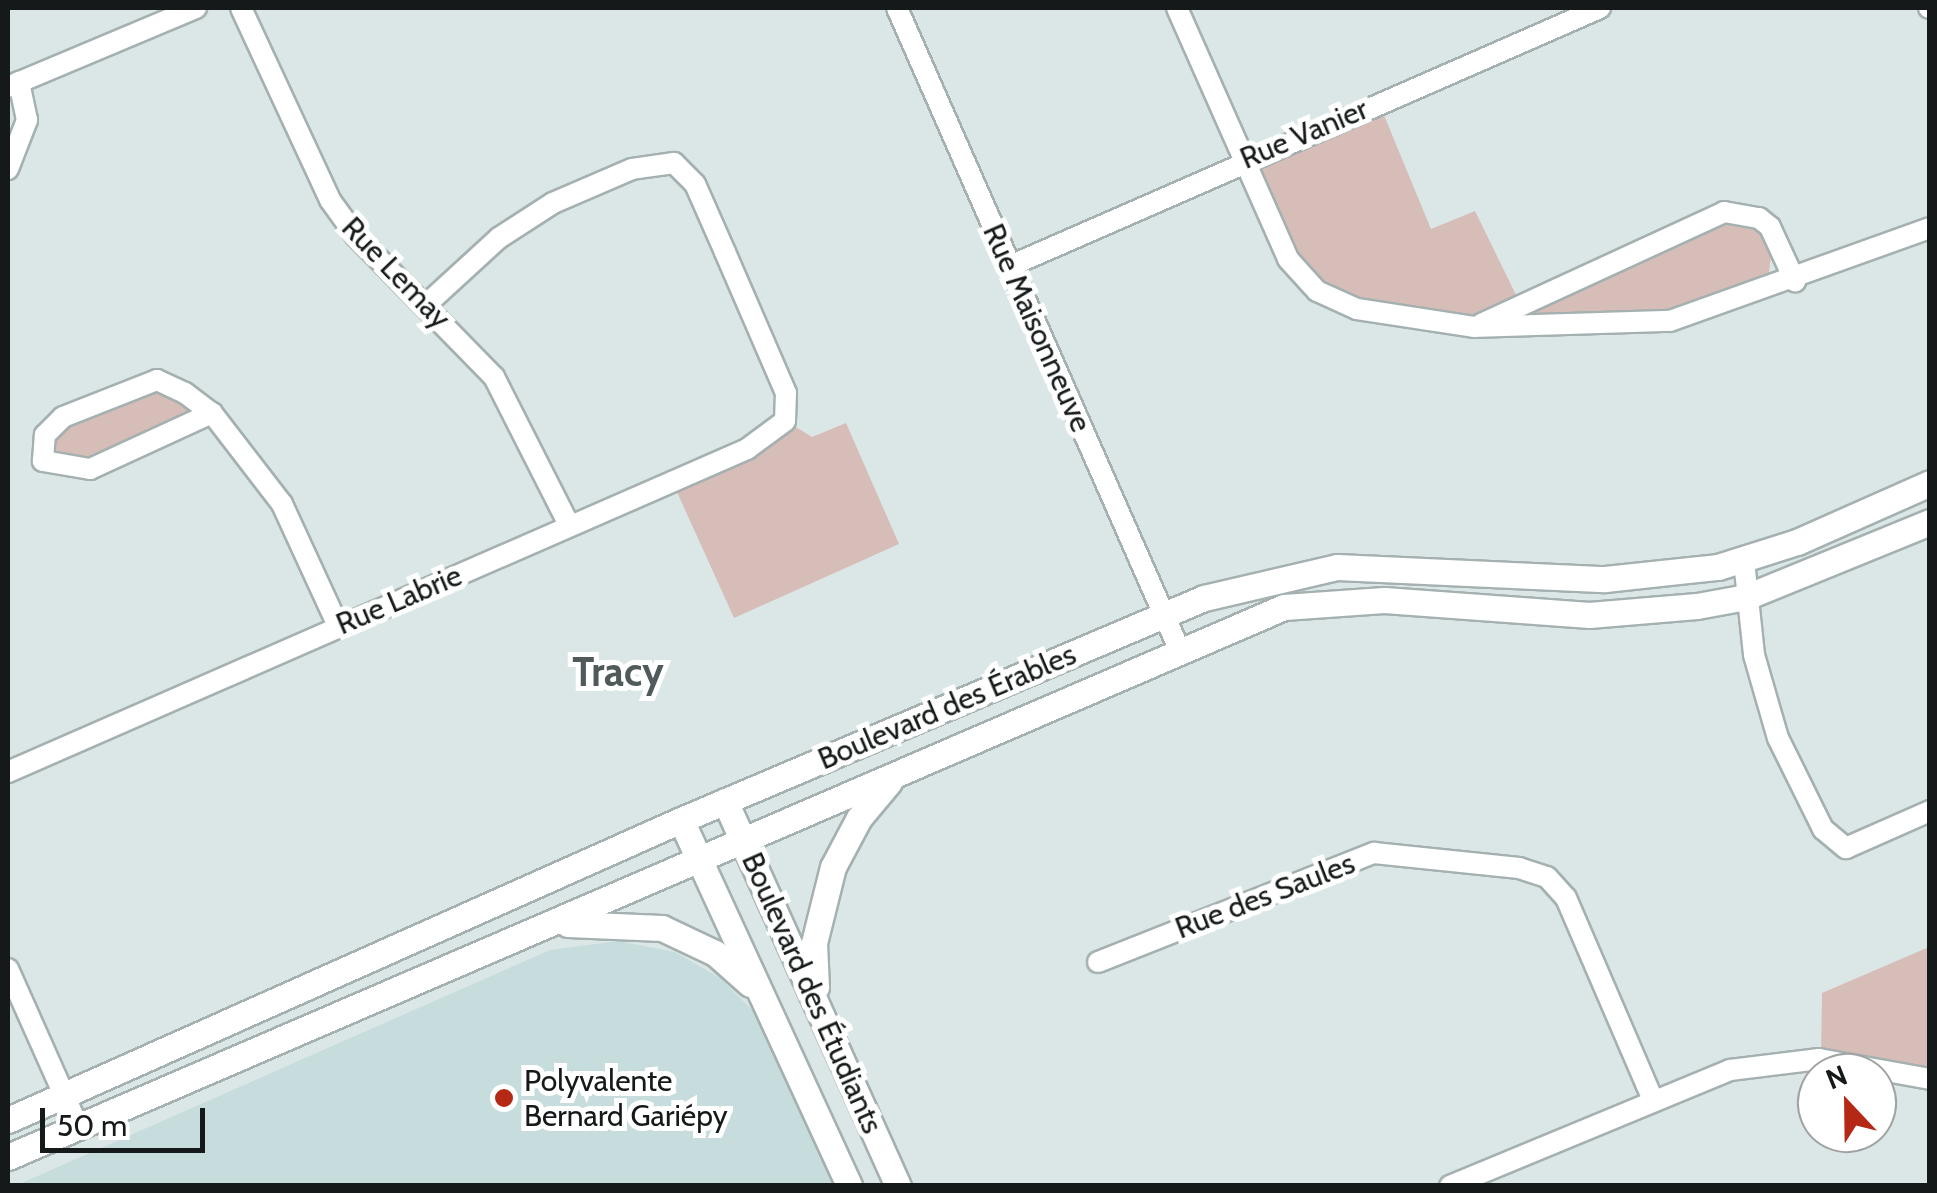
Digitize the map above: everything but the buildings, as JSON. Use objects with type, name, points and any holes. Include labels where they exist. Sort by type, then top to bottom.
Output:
[{"type":"street","points":[[8,169],[27,120],[13,85],[196,8]]},
{"type":"street","name":"Rue Lemay","points":[[241,8],[330,200],[356,236],[427,304],[505,394],[569,526]]},
{"type":"street","name":"Rue Maisonneuve","points":[[897,8],[1179,649]]},
{"type":"street","points":[[1177,8],[1288,259],[1316,292],[1410,322],[1474,327],[1670,321],[1795,281],[1930,228]]},
{"type":"street","name":"Rue Vanier","points":[[1010,266],[1246,159],[1600,8]]},
{"type":"street","name":"Rue Labrie","points":[[8,772],[747,448],[784,421],[786,393],[726,252],[696,184],[674,163],[632,169],[553,203],[499,238],[427,304]]},
{"type":"street","points":[[1474,327],[1724,212],[1759,218],[1770,227],[1795,281]]},
{"type":"street","points":[[212,413],[90,468],[43,461],[40,448],[52,424],[158,380],[212,413],[282,504],[338,626]]},
{"type":"street","name":"Boulevard des Érables","points":[[8,1120],[681,820],[1163,613],[1260,580],[1337,567],[1605,579],[1744,561],[1930,483]]},
{"type":"street","name":"Boulevard des Érables","points":[[8,1157],[525,938],[1179,649],[1319,600],[1589,615],[1746,597],[1930,522]]},
{"type":"street","points":[[1744,561],[1754,655],[1778,738],[1831,840],[1846,848],[1930,811]]},
{"type":"street","points":[[819,1006],[814,943],[833,867],[873,798],[909,768]]},
{"type":"street","name":"Boulevard des Étudiants","points":[[725,802],[898,1186]]},
{"type":"street","name":"Boulevard des Étudiants","points":[[681,820],[849,1186]]},
{"type":"street","name":"Rue des Saules","points":[[1098,962],[1374,854],[1519,868],[1547,877],[1566,898],[1652,1098]]},
{"type":"street","points":[[525,938],[590,922],[662,928],[716,953],[758,991]]},
{"type":"street","points":[[8,969],[78,1126]]},
{"type":"street","points":[[1450,1186],[1652,1098],[1730,1070],[1818,1058],[1930,1079]]},
{"type":"shaded area","points":[[1381,108],[1431,229],[1475,211],[1519,301],[1710,217],[1756,220],[1773,238],[1767,290],[1617,333],[1536,333],[1376,312],[1301,276],[1251,165]]},
{"type":"shaded area","points":[[157,383],[206,413],[89,466],[46,458],[54,428]]},
{"type":"shaded area","points":[[788,422],[812,437],[846,423],[899,544],[734,618],[672,481]]},
{"type":"shaded area","name":"Polyvalente Bernard Gariépy","points":[[618,941],[675,952],[720,978],[752,1010],[836,1185],[15,1186],[550,950]]},
{"type":"shaded area","points":[[1929,947],[1929,1075],[1897,1069],[1897,1053],[1821,1053],[1822,993]]},
{"type":"place","name":"Polyvalente Bernard Gariépy","points":[[504,1098]]},
{"type":"district","name":"Tracy","points":[[618,672]]}]
